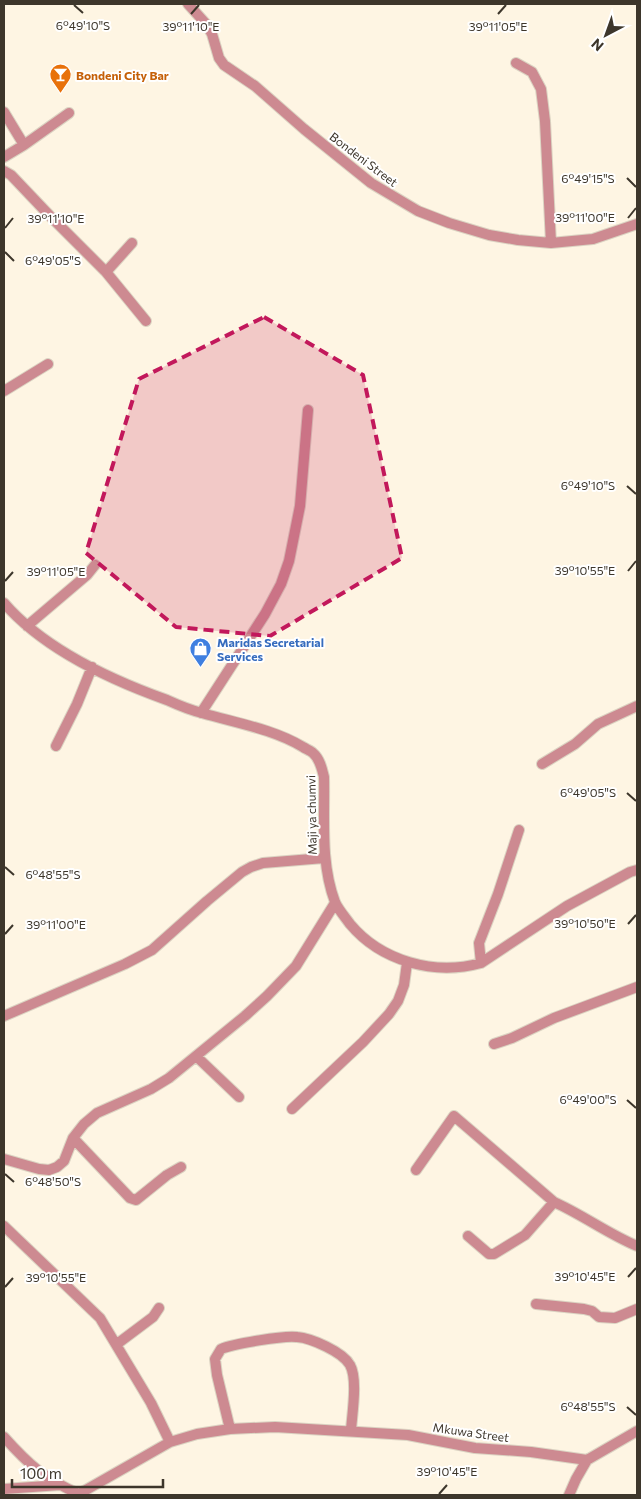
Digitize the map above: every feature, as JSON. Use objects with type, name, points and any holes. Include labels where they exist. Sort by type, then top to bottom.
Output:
[{"type":"street","name":"Bondeni Street","points":[[188,4],[207,25],[219,58],[224,65],[255,86],[371,183],[418,211],[489,235],[551,243],[593,239],[637,224]]},
{"type":"street","points":[[516,63],[532,72],[541,89],[545,121],[551,243]]},
{"type":"street","points":[[4,112],[24,145]]},
{"type":"street","points":[[4,158],[70,113]]},
{"type":"street","points":[[4,170],[106,272],[146,321]]},
{"type":"street","points":[[106,272],[132,243]]},
{"type":"street","points":[[4,392],[48,364]]},
{"type":"street","points":[[201,713],[265,614],[281,584],[289,561],[300,506],[308,410]]},
{"type":"street","points":[[28,626],[87,575],[95,565]]},
{"type":"street","name":"Maji ya chumvi","points":[[4,604],[28,626],[54,645],[138,690],[201,713],[245,724],[291,740],[313,753],[322,766],[324,777],[324,858],[335,903],[356,931],[380,950],[407,963],[432,967],[470,966],[482,963],[568,906],[637,870]]},
{"type":"street","points":[[56,746],[77,704],[92,667]]},
{"type":"street","points":[[542,764],[575,744],[598,724],[637,706]]},
{"type":"street","points":[[482,963],[479,943],[498,894],[519,830]]},
{"type":"street","points":[[4,1016],[125,964],[152,950],[207,901],[242,872],[251,867],[263,863],[324,858]]},
{"type":"street","points":[[4,1159],[23,1166],[49,1170],[64,1161],[73,1138],[96,1113],[151,1089],[169,1078],[197,1057],[252,1009],[296,966],[335,903]]},
{"type":"street","points":[[292,1109],[363,1042],[389,1014],[398,1001],[404,985],[407,963]]},
{"type":"street","points":[[494,1044],[512,1038],[554,1018],[637,987]]},
{"type":"street","points":[[197,1057],[238,1097]]},
{"type":"street","points":[[416,1170],[454,1116],[554,1202],[637,1246]]},
{"type":"street","points":[[73,1138],[130,1198],[136,1200],[180,1167]]},
{"type":"street","points":[[468,1236],[489,1254],[494,1254],[524,1235],[554,1202]]},
{"type":"street","points":[[4,1226],[100,1318],[151,1403],[170,1442]]},
{"type":"street","points":[[536,1304],[584,1308],[592,1311],[599,1317],[615,1318],[637,1309]]},
{"type":"street","points":[[117,1344],[153,1317],[159,1308]]},
{"type":"street","points":[[230,1429],[215,1359],[221,1349],[241,1344],[298,1336],[318,1342],[350,1364],[353,1371],[354,1397],[351,1430]]},
{"type":"street","name":"Mkuwa Street","points":[[78,1494],[170,1442],[197,1434],[230,1429],[275,1427],[351,1430],[408,1435],[475,1448],[531,1452],[587,1460]]},
{"type":"street","points":[[569,1495],[587,1460],[637,1431]]},
{"type":"street","points":[[4,1437],[35,1469],[78,1494]]},
{"type":"street","points":[[4,1490],[60,1485]]},
{"type":"highlighted area","points":[[264,317],[363,375],[402,558],[270,636],[176,627],[86,553],[139,379]]},
{"type":"place","name":"Bondeni City Bar","points":[[60,94]]},
{"type":"place","name":"Maridas Secretarial Services","points":[[201,668]]}]
